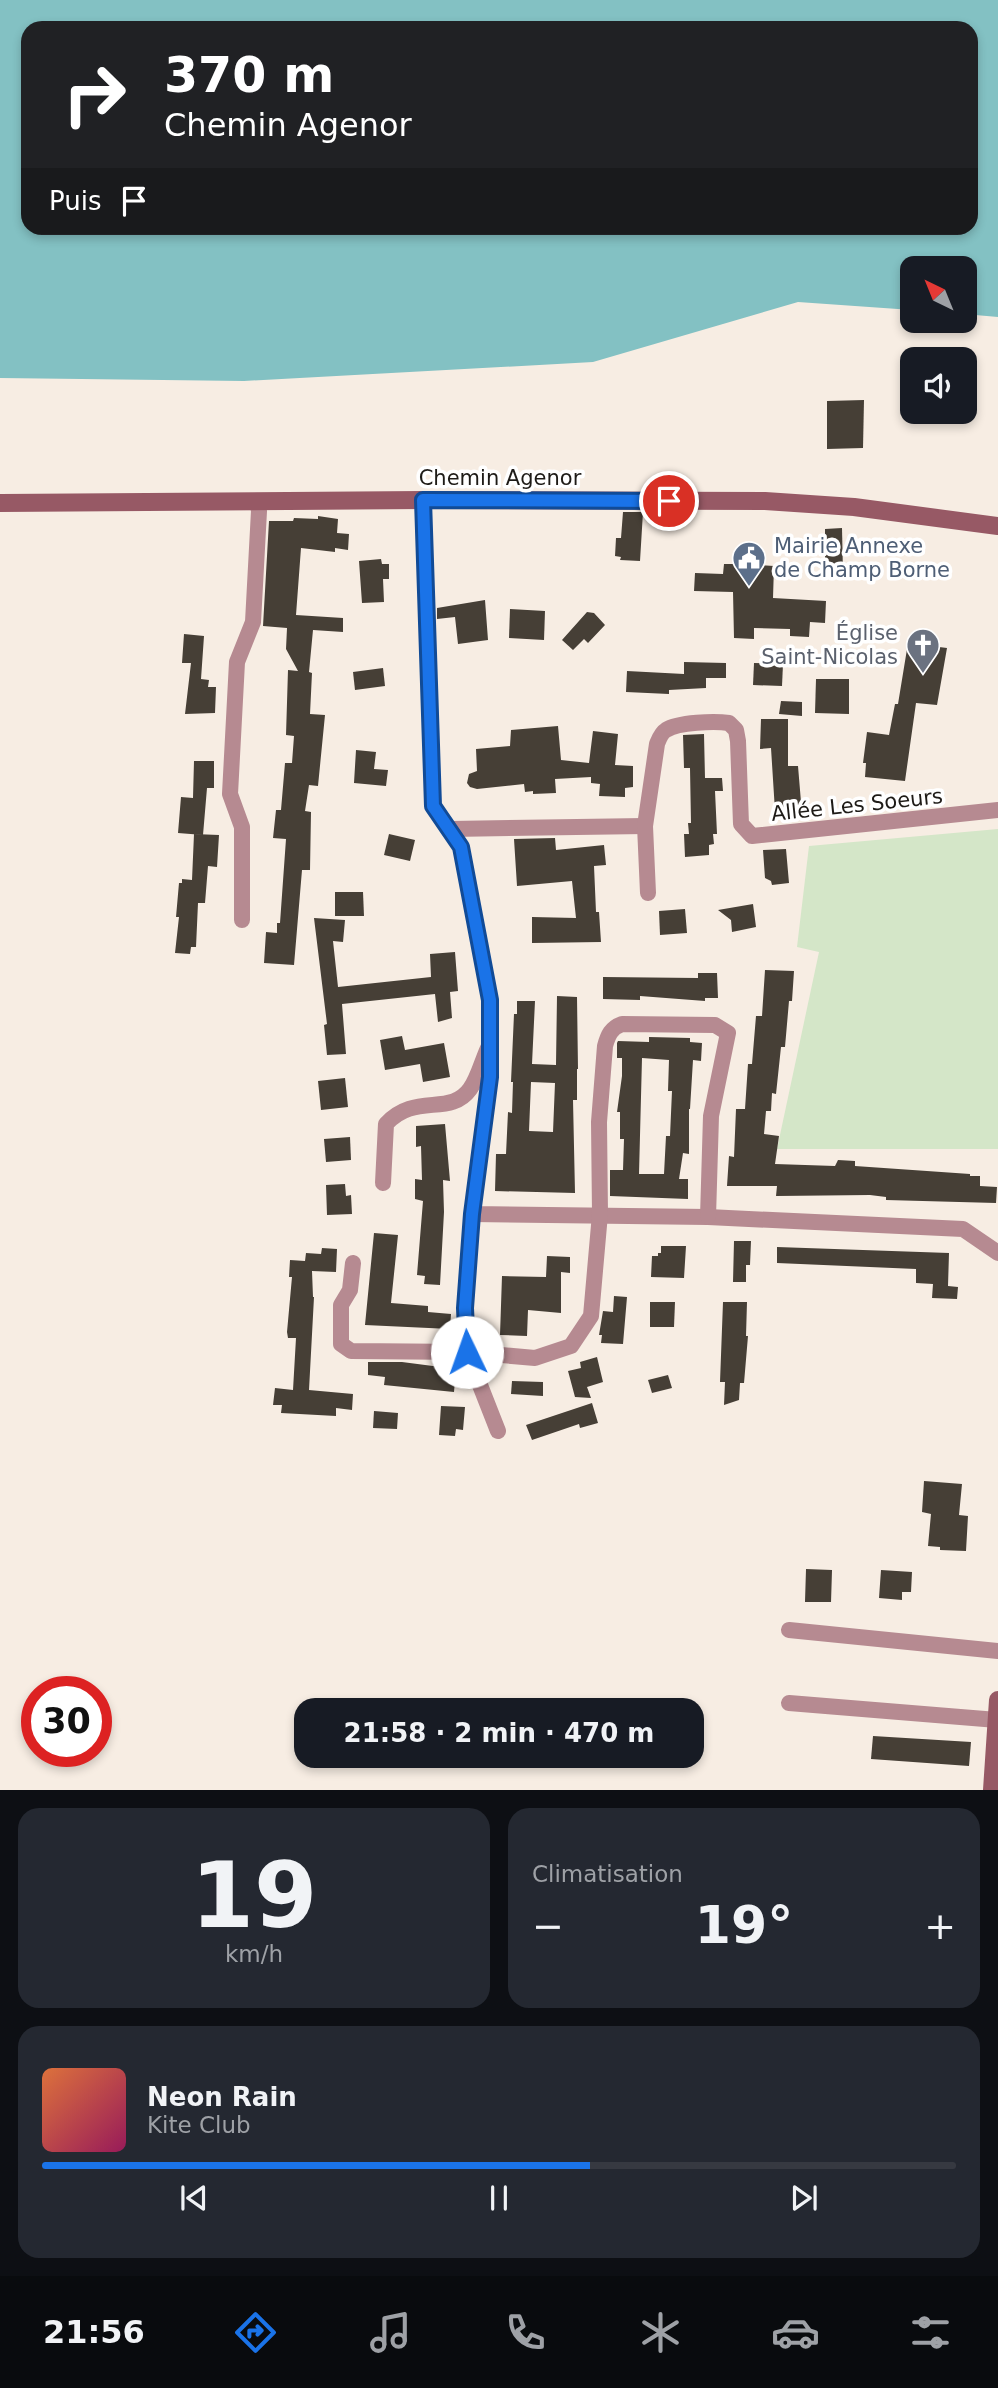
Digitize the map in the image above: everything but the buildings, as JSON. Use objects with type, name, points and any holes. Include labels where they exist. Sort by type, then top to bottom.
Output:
[{"type":"main road","name":"Chemin Agenor","points":[[0,503],[765,501],[854,507],[998,526]]},
{"type":"main road","points":[[995,1781],[998,1700]]},
{"type":"street","points":[[423,500],[433,806],[461,847],[490,1000],[490,1077],[472,1214],[465,1308],[467,1352],[498,1431]]},
{"type":"street","points":[[242,920],[242,827],[230,794],[237,662],[253,622],[259,511],[257,502]]},
{"type":"street","name":"Allée Les Soeurs","points":[[648,893],[645,826],[657,744],[663,732],[670,728],[716,722],[729,723],[736,730],[741,824],[752,836],[998,810]]},
{"type":"street","points":[[451,830],[645,826]]},
{"type":"street","points":[[353,1263],[350,1290],[341,1305],[339,1339],[345,1348],[351,1351],[467,1352],[535,1359],[570,1346],[592,1315],[600,1214],[599,1122],[605,1046],[609,1034],[622,1024],[715,1025],[729,1033],[711,1116],[708,1217]]},
{"type":"street","points":[[383,1183],[386,1124],[394,1115],[415,1105],[448,1104],[459,1099],[470,1089],[490,1043]]},
{"type":"street","points":[[472,1214],[708,1217],[963,1229],[998,1253]]},
{"type":"street","points":[[789,1630],[998,1651]]},
{"type":"street","points":[[789,1703],[997,1720]]},
{"type":"green space","points":[[998,829],[998,1149],[777,1149],[819,952],[797,947],[809,846]]},
{"type":"water","points":[[0,0],[998,0],[998,317],[977,315],[977,256],[900,256],[900,309],[798,302],[593,362],[244,381],[0,378]]},
{"type":"place","name":"Mairie Annexe de Champ Borne","points":[[749,588]]},
{"type":"place","name":"Église Saint-Nicolas","points":[[923,675]]},
{"type":"route","points":[[467,1352],[465,1308],[472,1214],[490,1077],[490,1000],[461,847],[433,806],[423,500],[669,501]]}]
